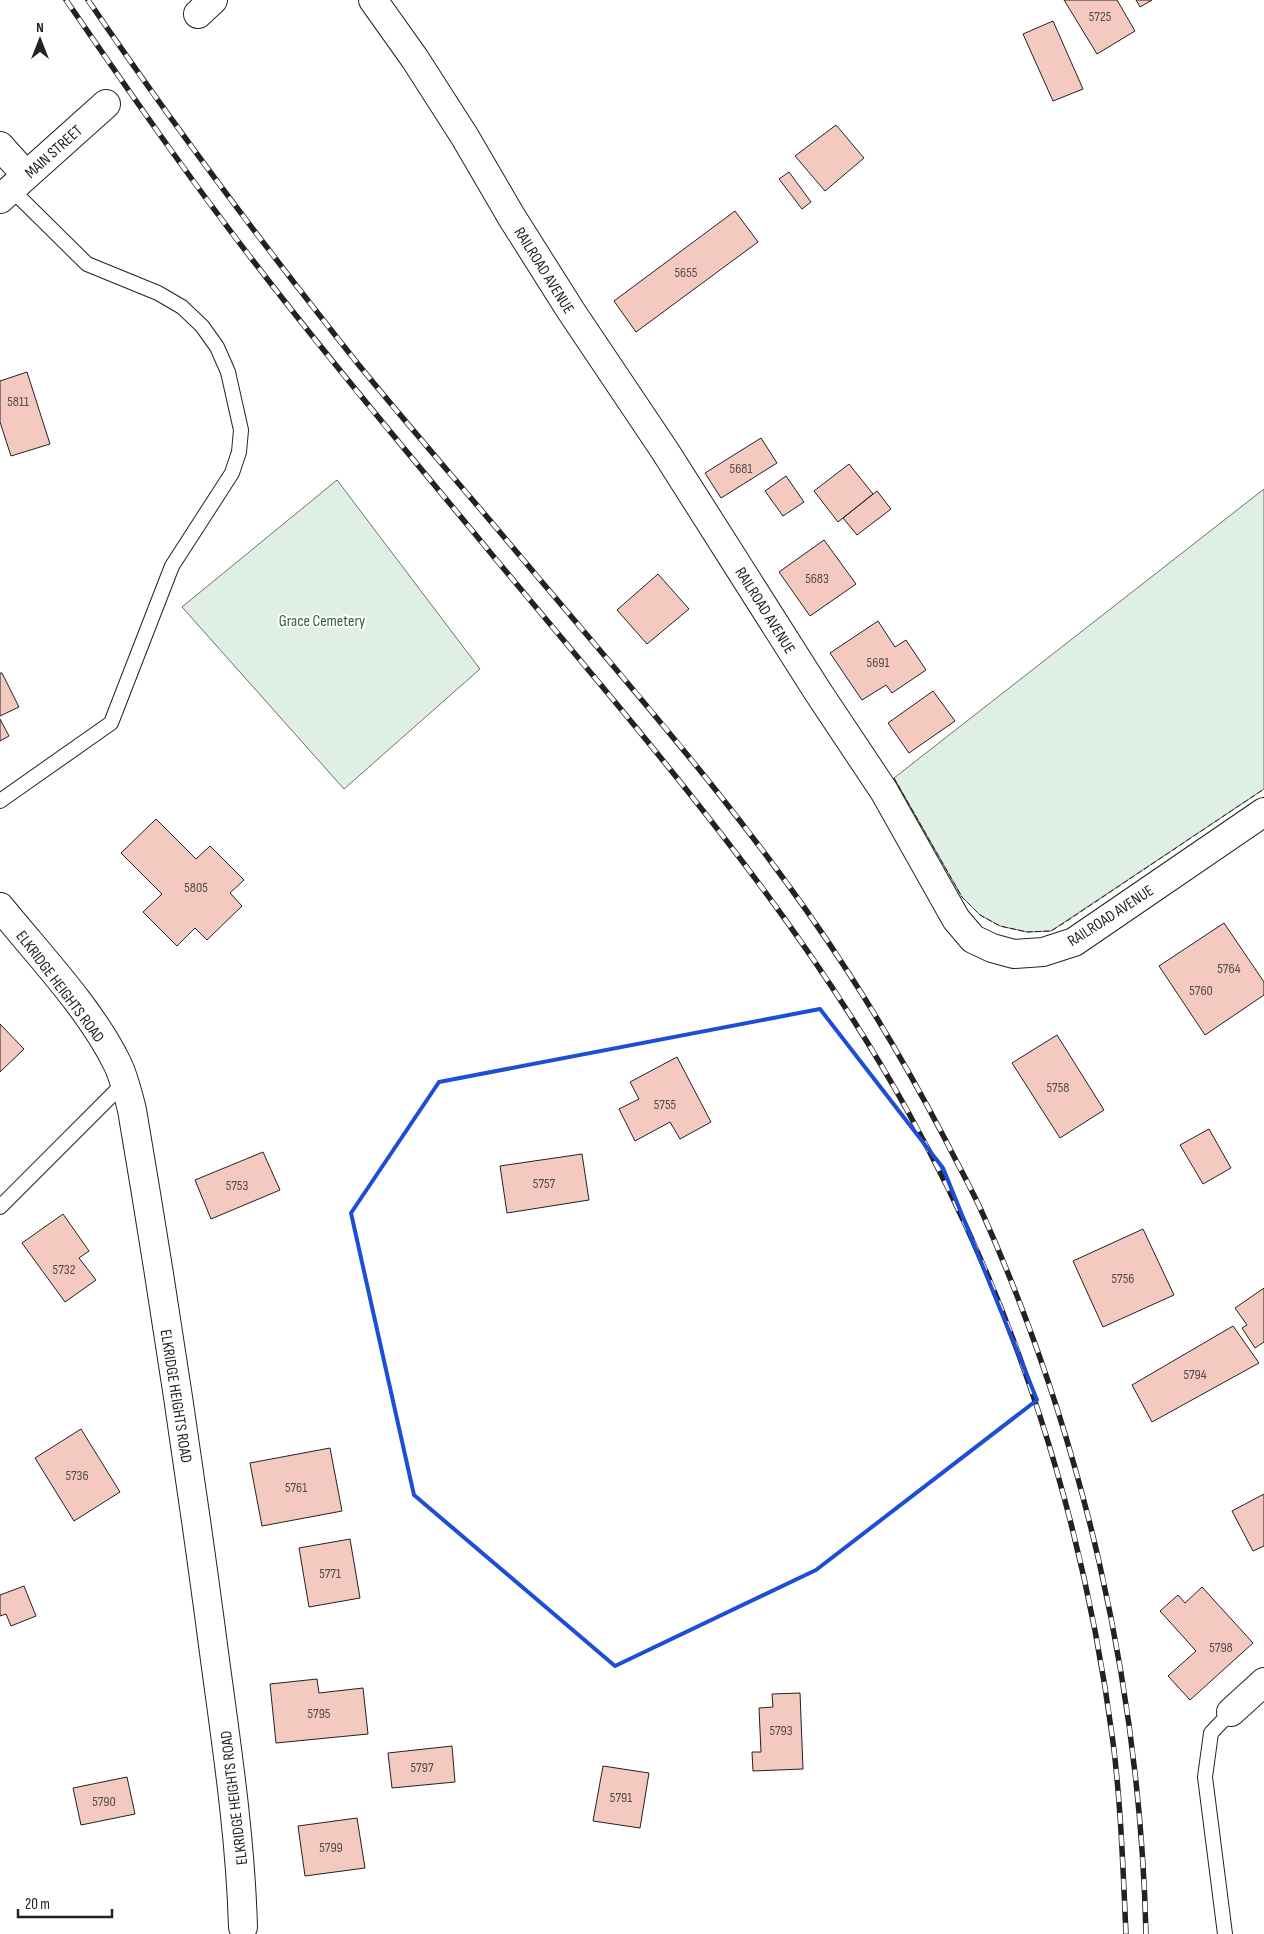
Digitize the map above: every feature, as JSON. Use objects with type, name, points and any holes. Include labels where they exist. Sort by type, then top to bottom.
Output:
[{"type":"street","name":"RAILROAD AVENUE","points":[[373,0],[415,58],[571,311],[665,451],[818,692],[884,791],[956,919],[973,938],[992,948],[1014,954],[1043,952],[1074,942],[1264,812]]},
{"type":"street","name":"MAIN STREET","points":[[12,188],[106,104]]},
{"type":"street","points":[[0,146],[12,188]]},
{"type":"street","name":"ELKRIDGE HEIGHTS ROAD","points":[[0,907],[86,1013],[117,1064],[132,1110],[194,1503],[236,1812],[243,1927]]},
{"type":"street","points":[[1231,1712],[1264,1682]]},
{"type":"lane","points":[[0,801],[111,723],[172,566],[232,473],[239,452],[241,430],[228,372],[217,347],[202,326],[182,307],[158,292],[87,264],[12,188]]},
{"type":"lane","points":[[0,1207],[124,1083]]},
{"type":"lane","points":[[1225,1934],[1204,1777],[1212,1733],[1231,1712]]},
{"type":"highlighted area","points":[[820,1009],[943,1168],[1037,1400],[816,1570],[615,1666],[414,1495],[351,1213],[439,1082]]},
{"type":"green space","name":"Grace Cemetery","points":[[337,480],[480,669],[344,789],[182,607]]},
{"type":"green space","points":[[1264,489],[1264,789],[1051,931],[1027,932],[1000,926],[980,915],[962,897],[894,778]]},
{"type":"building","points":[[1064,0],[1117,0],[1135,31],[1097,54]]},
{"type":"building","points":[[1136,0],[1152,0],[1140,7]]},
{"type":"building","points":[[1053,21],[1083,89],[1053,101],[1023,34]]},
{"type":"building","points":[[836,125],[864,158],[825,191],[795,156]]},
{"type":"building","points":[[789,172],[811,202],[802,209],[779,179]]},
{"type":"building","points":[[735,211],[758,242],[636,332],[614,301]]},
{"type":"building","points":[[27,372],[50,444],[11,456],[0,422],[0,381]]},
{"type":"building","points":[[761,438],[777,463],[721,498],[705,473]]},
{"type":"building","points":[[849,464],[873,494],[838,522],[814,491]]},
{"type":"building","points":[[786,476],[804,502],[783,516],[765,491]]},
{"type":"building","points":[[877,491],[891,509],[857,535],[843,518]]},
{"type":"building","points":[[824,540],[856,584],[810,616],[779,572]]},
{"type":"building","points":[[658,574],[689,609],[647,644],[617,610]]},
{"type":"building","points":[[878,621],[895,647],[906,640],[926,670],[892,693],[886,685],[862,700],[830,653]]},
{"type":"building","points":[[0,673],[2,673],[19,707],[0,716]]},
{"type":"building","points":[[933,691],[955,721],[909,753],[888,723]]},
{"type":"building","points":[[0,719],[9,736],[0,741]]},
{"type":"building","points":[[156,819],[196,859],[210,846],[244,880],[230,893],[242,906],[207,940],[195,928],[177,946],[143,912],[162,894],[121,853]]},
{"type":"building","points":[[1224,923],[1264,982],[1264,995],[1205,1035],[1159,966]]},
{"type":"building","points":[[0,1024],[24,1049],[0,1072]]},
{"type":"building","points":[[1057,1035],[1104,1110],[1060,1138],[1012,1063]]},
{"type":"building","points":[[677,1057],[711,1122],[680,1139],[670,1122],[635,1141],[619,1109],[639,1099],[630,1082]]},
{"type":"building","points":[[1209,1129],[1231,1168],[1203,1184],[1180,1145]]},
{"type":"building","points":[[263,1152],[280,1190],[211,1219],[195,1180]]},
{"type":"building","points":[[582,1154],[589,1200],[507,1213],[500,1166]]},
{"type":"building","points":[[63,1214],[89,1251],[79,1258],[96,1280],[65,1302],[22,1243]]},
{"type":"building","points":[[1143,1229],[1174,1295],[1103,1327],[1073,1261]]},
{"type":"building","points":[[1264,1288],[1264,1342],[1255,1348],[1242,1328],[1247,1325],[1235,1308]]},
{"type":"building","points":[[1233,1326],[1259,1363],[1152,1422],[1132,1385]]},
{"type":"building","points":[[81,1429],[120,1492],[74,1521],[35,1458]]},
{"type":"building","points":[[330,1448],[342,1511],[262,1526],[250,1463]]},
{"type":"building","points":[[1264,1494],[1264,1546],[1253,1551],[1232,1511]]},
{"type":"building","points":[[350,1539],[360,1598],[309,1607],[299,1548]]},
{"type":"building","points":[[24,1586],[36,1616],[11,1626],[6,1614],[0,1616],[0,1595]]},
{"type":"building","points":[[1202,1587],[1253,1643],[1190,1700],[1168,1676],[1196,1651],[1160,1611],[1178,1595],[1185,1603]]},
{"type":"building","points":[[317,1679],[319,1693],[363,1688],[368,1734],[276,1743],[270,1684]]},
{"type":"building","points":[[800,1693],[803,1769],[753,1771],[752,1752],[761,1752],[759,1708],[773,1707],[772,1694]]},
{"type":"building","points":[[452,1746],[455,1782],[392,1788],[388,1753]]},
{"type":"building","points":[[603,1766],[649,1773],[640,1828],[593,1821]]},
{"type":"building","points":[[127,1777],[135,1814],[81,1825],[73,1788]]},
{"type":"building","points":[[357,1818],[365,1868],[305,1876],[298,1826]]},
{"type":"railway","points":[[66,0],[184,168],[287,304],[714,824],[816,963],[863,1036],[907,1110],[946,1184],[981,1260],[1012,1337],[1040,1416],[1064,1496],[1084,1577],[1100,1659],[1113,1742],[1120,1814],[1126,1934]]},
{"type":"railway","points":[[88,0],[220,185],[358,364],[639,696],[769,859],[848,972],[922,1096],[977,1201],[1017,1296],[1049,1384],[1076,1473],[1100,1564],[1118,1655],[1132,1748],[1141,1841],[1146,1934]]},
{"type":"fence","points":[[894,778],[962,897],[980,915],[1000,926],[1027,932],[1051,931],[1264,789]]}]
